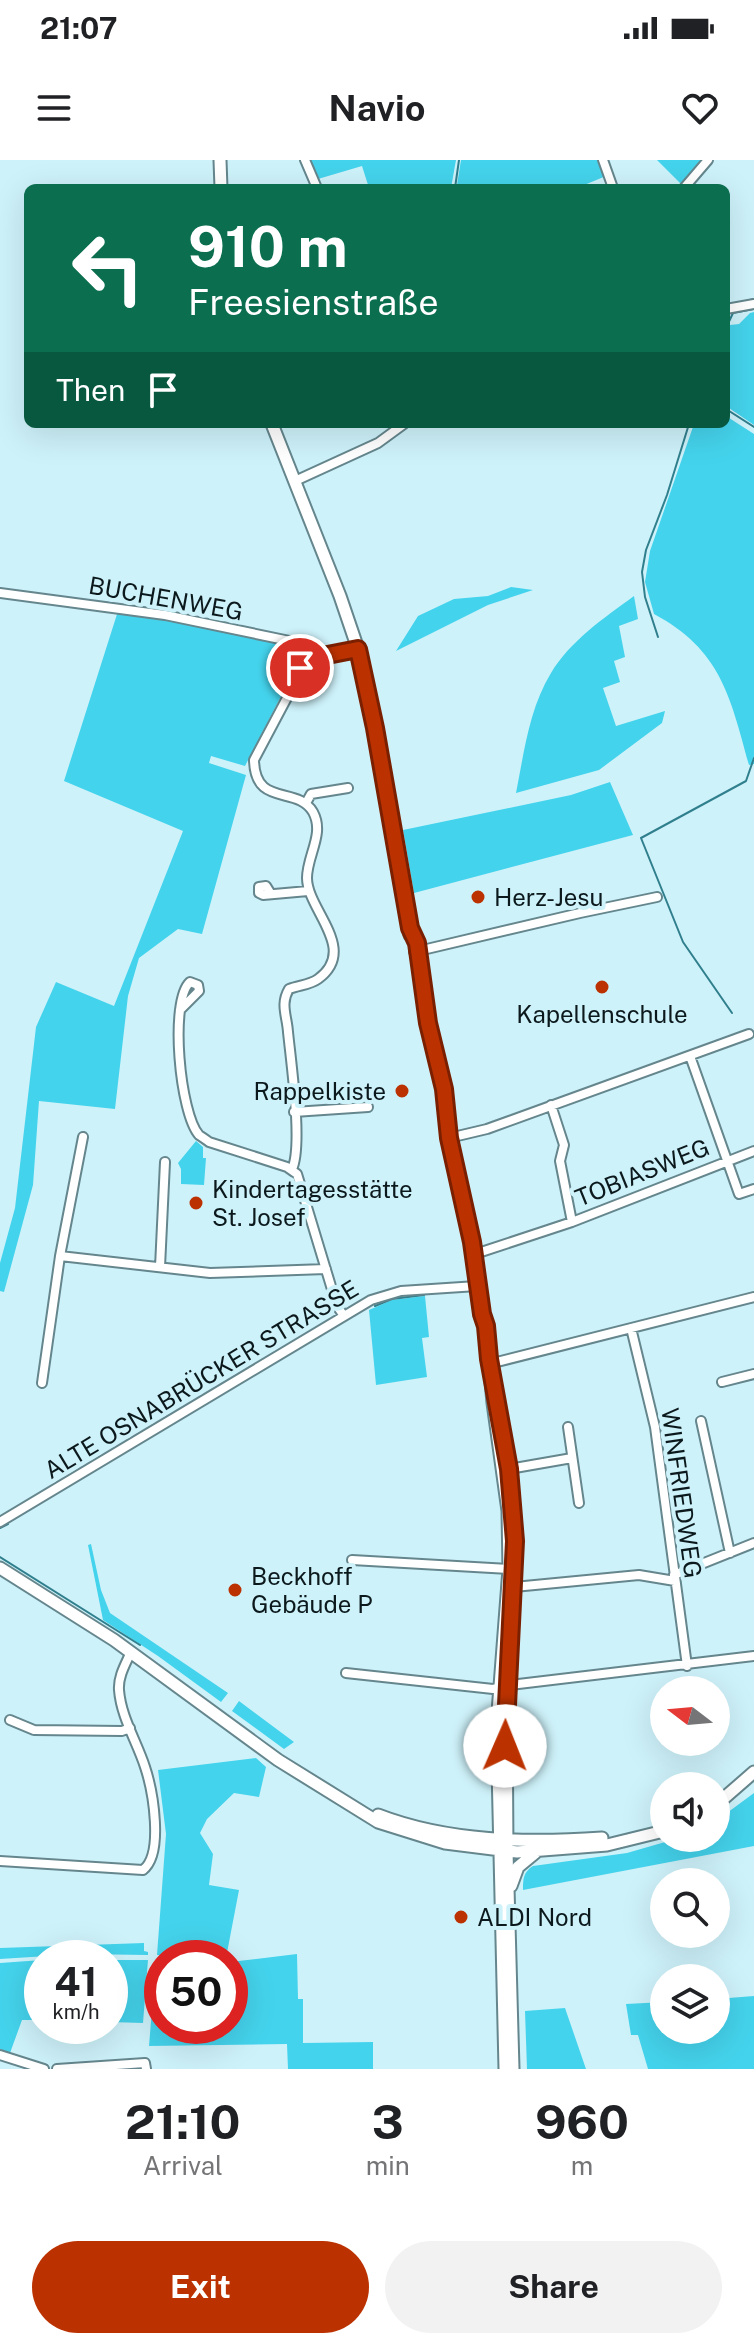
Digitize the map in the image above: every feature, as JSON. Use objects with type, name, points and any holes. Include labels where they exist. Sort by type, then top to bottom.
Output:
[{"type":"main road","points":[[220,160],[221,184]]},
{"type":"main road","points":[[274,428],[358,649],[437,1069],[444,1089],[449,1138],[469,1226],[482,1334],[493,1388],[508,1511],[509,1569],[503,1687],[505,2069]]},
{"type":"main road","points":[[493,1388],[509,1469],[515,1541],[514,1587],[503,1687]]},
{"type":"main road","points":[[4,1572],[86,1625],[105,1642],[127,1652],[278,1760],[362,1812],[536,1852],[607,1845],[650,1834]]},
{"type":"main road","points":[[730,1792],[754,1772]]},
{"type":"main road","points":[[503,1845],[606,1838],[650,1827]]},
{"type":"main road","points":[[503,1845],[508,1901],[513,2069]]},
{"type":"main road","points":[[508,1901],[516,1869],[536,1852]]},
{"type":"street","points":[[305,160],[315,184]]},
{"type":"street","points":[[603,160],[612,184]]},
{"type":"street","points":[[687,184],[708,160]]},
{"type":"street","points":[[730,308],[754,304]]},
{"type":"street","points":[[295,481],[378,443],[399,428]]},
{"type":"street","name":"BUCHENWEG","points":[[0,593],[165,615],[309,645],[314,647],[318,656]]},
{"type":"street","points":[[292,1169],[296,1160],[285,996],[295,986],[317,980],[328,970],[333,952],[332,936],[308,891],[308,870],[317,824],[306,803],[275,795],[264,788],[254,772],[254,760],[300,668],[318,656],[358,649]]},
{"type":"street","points":[[306,803],[311,794],[348,788]]},
{"type":"street","points":[[271,894],[308,891]]},
{"type":"street","points":[[416,952],[567,915],[657,897]]},
{"type":"street","points":[[180,1010],[178,1059],[199,1135],[209,1142],[292,1169],[301,1179],[337,1306],[344,1316]]},
{"type":"street","points":[[449,1138],[487,1129],[749,1034]]},
{"type":"street","points":[[690,1056],[728,1160]]},
{"type":"street","name":"TOBIASWEG","points":[[551,1105],[564,1145],[560,1161],[572,1222]]},
{"type":"street","points":[[294,1112],[368,1107]]},
{"type":"street","points":[[42,1383],[60,1256],[83,1137]]},
{"type":"street","name":"TOBIASWEG","points":[[472,1254],[572,1222],[754,1151]]},
{"type":"street","name":"TOBIASWEG","points":[[728,1160],[739,1194],[754,1189]]},
{"type":"street","points":[[160,1267],[165,1162]]},
{"type":"street","points":[[60,1256],[210,1273],[326,1269]]},
{"type":"street","name":"ALTE OSNABRÜCKER STRASSE","points":[[0,1522],[344,1316],[390,1292],[477,1286]]},
{"type":"street","points":[[489,1364],[754,1297]]},
{"type":"street","name":"WINFRIEDWEG","points":[[631,1328],[655,1427],[687,1666]]},
{"type":"street","points":[[722,1382],[754,1374]]},
{"type":"street","points":[[701,1421],[730,1553]]},
{"type":"street","points":[[568,1427],[579,1503]]},
{"type":"street","points":[[509,1469],[572,1458]]},
{"type":"street","points":[[514,1587],[639,1575],[674,1578],[754,1543]]},
{"type":"street","points":[[352,1560],[509,1569]]},
{"type":"street","points":[[0,1861],[143,1870],[150,1865],[155,1839],[148,1776],[130,1728],[119,1684],[127,1652]]},
{"type":"street","points":[[346,1673],[503,1687],[754,1656]]},
{"type":"street","points":[[10,1720],[34,1730],[122,1731],[130,1728]]},
{"type":"street","points":[[0,2055],[44,2069]]},
{"type":"street","points":[[57,2069],[146,2066]]},
{"type":"shaded area","points":[[310,160],[456,160],[452,184],[368,184],[362,166],[318,179]]},
{"type":"shaded area","points":[[461,160],[600,160],[606,176],[587,184],[457,184]]},
{"type":"shaded area","points":[[657,160],[701,160],[681,184]]},
{"type":"shaded area","points":[[754,312],[754,425],[730,409],[730,325],[739,324]]},
{"type":"shaded area","points":[[730,419],[754,434],[754,764],[749,765],[728,696],[708,659],[677,628],[654,614],[645,582],[650,551],[693,428],[730,428]]},
{"type":"shaded area","points":[[511,587],[533,590],[488,605],[396,651],[418,616],[454,599],[488,596]]},
{"type":"shaded area","points":[[634,596],[638,619],[619,626],[625,657],[614,661],[620,682],[603,688],[616,726],[665,711],[662,723],[599,770],[516,793],[532,716],[551,673],[578,640]]},
{"type":"shaded area","points":[[118,611],[306,648],[245,766],[211,756],[209,763],[246,775],[202,934],[178,929],[139,958],[128,996],[115,1109],[39,1101],[33,1185],[4,1292],[0,1291],[0,1263],[15,1208],[36,1027],[56,982],[114,1006],[183,831],[64,781]]},
{"type":"shaded area","points":[[610,782],[633,835],[414,893],[403,830],[571,795]]},
{"type":"shaded area","points":[[196,1141],[203,1147],[203,1158],[206,1158],[204,1185],[181,1184],[178,1163]]},
{"type":"shaded area","points":[[425,1296],[429,1337],[422,1338],[427,1377],[376,1385],[369,1310],[392,1300]]},
{"type":"shaded area","points":[[91,1544],[101,1590],[110,1613],[228,1693],[221,1702],[103,1620],[88,1545]]},
{"type":"shaded area","points":[[239,1701],[294,1742],[284,1749],[232,1711]]},
{"type":"shaded area","points":[[256,1758],[266,1767],[259,1797],[234,1793],[207,1819],[200,1833],[213,1854],[209,1885],[239,1890],[229,1940],[158,1940],[166,1834],[158,1770]]},
{"type":"shaded area","points":[[754,1793],[754,1846],[730,1851],[730,1811]]},
{"type":"shaded area","points":[[650,1846],[650,1852],[722,1852],[523,1890],[525,1874],[533,1866],[627,1853]]},
{"type":"shaded area","points":[[144,1943],[144,1955],[128,1955],[128,1944]]},
{"type":"shaded area","points":[[24,1947],[24,1957],[0,1959],[0,1948]]},
{"type":"shaded area","points":[[297,1954],[298,1999],[303,1999],[303,2043],[373,2042],[373,2069],[288,2069],[287,2044],[149,2046],[248,2044],[248,1960]]},
{"type":"shaded area","points":[[128,1960],[144,1960],[143,2023],[128,2023]]},
{"type":"shaded area","points":[[24,1961],[24,2020],[10,2053],[0,2049],[0,1963]]},
{"type":"shaded area","points":[[754,1996],[754,2069],[648,2069],[638,2035],[631,2035],[626,2004],[650,2003],[650,2044],[730,2044],[730,1998]]},
{"type":"shaded area","points":[[565,2008],[586,2069],[527,2069],[525,2011]]},
{"type":"waterway","points":[[456,184],[459,160]]},
{"type":"waterway","points":[[746,301],[754,299]]},
{"type":"waterway","points":[[730,319],[733,313],[754,309]]},
{"type":"waterway","points":[[730,412],[754,427]]},
{"type":"waterway","points":[[658,637],[645,597],[642,572],[646,550],[688,428]]},
{"type":"waterway","points":[[732,1013],[683,942],[641,838],[746,781],[754,758]]},
{"type":"waterway","points":[[375,1306],[392,1299],[424,1295]]},
{"type":"waterway","points":[[0,1528],[8,1524]]},
{"type":"waterway","points":[[0,1557],[140,1645]]},
{"type":"place","name":"Herz-Jesu","points":[[478,897]]},
{"type":"place","name":"Kapellenschule","points":[[602,987]]},
{"type":"place","name":"Rappelkiste","points":[[402,1091]]},
{"type":"place","name":"Kindertagesstätte St. Josef","points":[[196,1203]]},
{"type":"place","name":"Beckhoff Gebäude P","points":[[235,1590]]},
{"type":"place","name":"ALDI Nord","points":[[461,1917]]},
{"type":"route","points":[[300,668],[312,658],[358,649],[410,928],[415,933],[417,943],[425,1007],[444,1089],[449,1138],[472,1242],[493,1388],[509,1469],[515,1541],[505,1746]]}]
